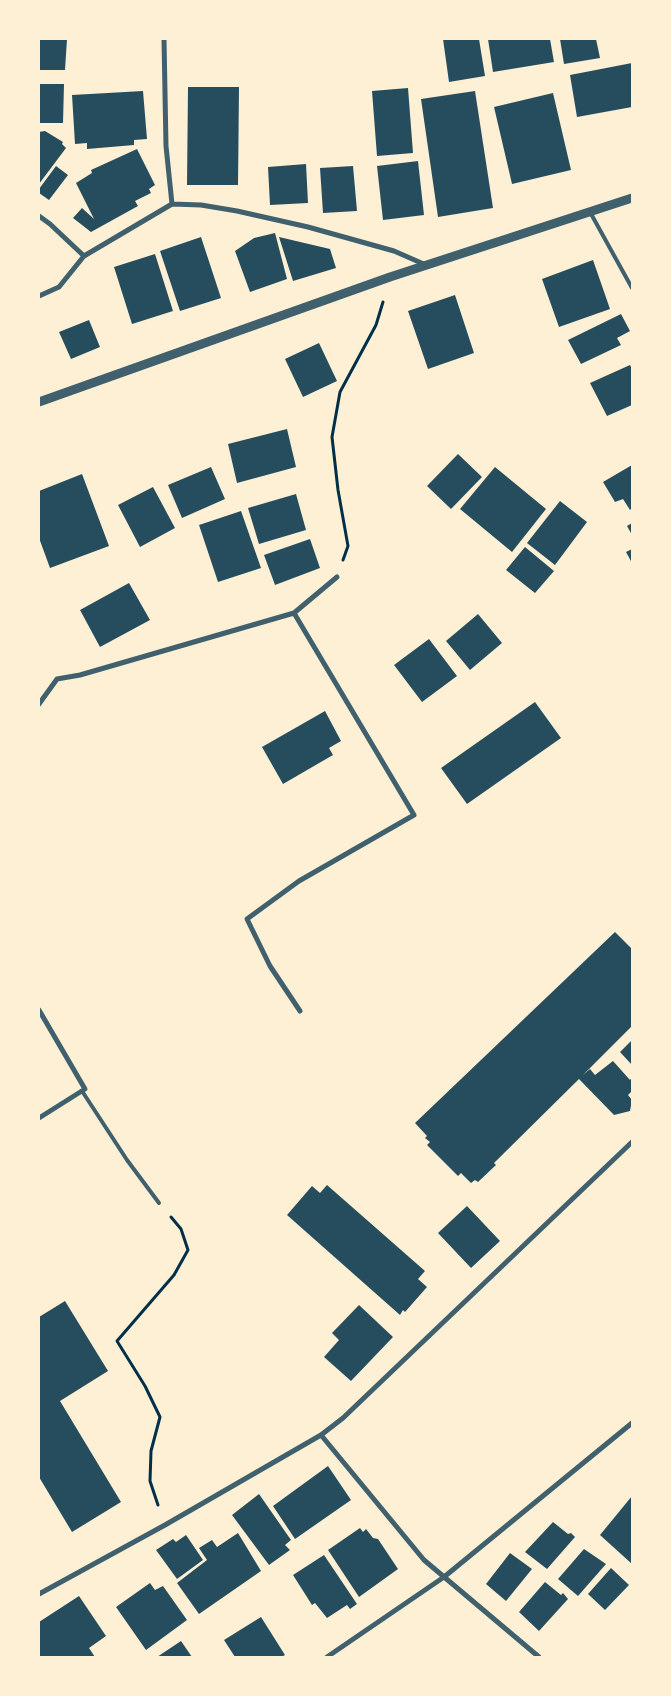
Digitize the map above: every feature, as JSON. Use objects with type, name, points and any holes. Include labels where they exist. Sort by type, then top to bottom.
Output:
[{"type":"street","points":[[164,39],[166,146],[172,204]]},
{"type":"street","points":[[39,402],[390,277],[632,198]]},
{"type":"street","points":[[39,296],[60,287],[84,256],[172,204],[201,205],[237,211],[308,227],[394,251],[426,266]]},
{"type":"street","points":[[39,216],[84,256]]},
{"type":"street","points":[[39,704],[57,679],[80,675],[294,613],[337,577]]},
{"type":"street","points":[[294,613],[414,814],[299,880],[248,919],[270,966],[300,1012]]},
{"type":"street","points":[[39,1010],[86,1089],[39,1118]]},
{"type":"street","points":[[39,1594],[165,1525],[321,1435],[343,1418],[632,1142]]},
{"type":"street","points":[[327,1657],[444,1577],[632,1423]]},
{"type":"street","points":[[321,1435],[424,1560],[539,1657]]},
{"type":"lane","points":[[590,212],[632,288]]},
{"type":"lane","points":[[82,1091],[159,1203]]},
{"type":"path","points":[[337,577],[348,546],[338,490],[332,437],[340,392],[376,325],[390,277]]},
{"type":"path","points":[[159,1203],[181,1229],[188,1250],[174,1275],[117,1341],[145,1386],[160,1417],[151,1451],[150,1481],[165,1525]]},
{"type":"building","points":[[39,39],[67,39],[65,70],[39,70]]},
{"type":"building","points":[[443,39],[479,39],[485,76],[449,82]]},
{"type":"building","points":[[488,39],[550,39],[554,62],[493,72]]},
{"type":"building","points":[[560,39],[596,39],[600,58],[564,64]]},
{"type":"building","points":[[632,63],[632,107],[577,117],[570,75]]},
{"type":"building","points":[[39,84],[64,84],[63,123],[39,123]]},
{"type":"building","points":[[188,87],[239,87],[238,185],[187,185]]},
{"type":"building","points":[[408,88],[413,153],[377,156],[372,91]]},
{"type":"building","points":[[143,91],[147,139],[134,140],[134,145],[87,149],[87,143],[75,144],[72,95]]},
{"type":"building","points":[[475,91],[493,208],[438,217],[421,99]]},
{"type":"building","points":[[553,93],[571,170],[512,184],[494,107]]},
{"type":"building","points":[[45,131],[63,142],[62,144],[66,148],[39,184],[39,132]]},
{"type":"building","points":[[137,149],[155,185],[149,189],[151,193],[135,201],[138,206],[91,232],[73,218],[82,208],[94,219],[76,183],[92,173],[91,170]]},
{"type":"building","points":[[418,161],[424,215],[383,220],[377,166]]},
{"type":"building","points":[[306,164],[308,203],[270,205],[268,167]]},
{"type":"building","points":[[56,166],[68,175],[49,200],[39,193],[39,189]]},
{"type":"building","points":[[353,166],[357,211],[323,213],[320,168]]},
{"type":"building","points":[[275,233],[287,279],[250,292],[235,251],[254,238]]},
{"type":"building","points":[[201,237],[221,298],[180,311],[160,251]]},
{"type":"building","points":[[279,237],[330,249],[336,268],[293,281]]},
{"type":"building","points":[[155,254],[173,311],[132,324],[114,267]]},
{"type":"building","points":[[593,260],[610,309],[559,327],[542,279]]},
{"type":"building","points":[[455,295],[474,353],[428,369],[408,311]]},
{"type":"building","points":[[621,314],[630,331],[617,338],[621,345],[581,364],[568,340]]},
{"type":"building","points":[[89,320],[100,347],[71,359],[59,332]]},
{"type":"building","points":[[319,343],[337,381],[303,397],[285,359]]},
{"type":"building","points":[[630,365],[632,369],[632,405],[607,416],[590,383]]},
{"type":"building","points":[[287,429],[296,467],[237,483],[228,444]]},
{"type":"building","points":[[458,454],[482,477],[451,509],[427,486]]},
{"type":"building","points":[[632,465],[632,508],[630,510],[623,499],[615,502],[603,482]]},
{"type":"building","points":[[211,467],[225,499],[182,518],[168,485]]},
{"type":"building","points":[[495,467],[546,509],[512,552],[460,509]]},
{"type":"building","points":[[82,474],[109,546],[50,568],[39,538],[39,491]]},
{"type":"building","points":[[153,487],[175,528],[140,547],[118,505]]},
{"type":"building","points":[[296,494],[306,530],[259,544],[248,508]]},
{"type":"building","points":[[560,501],[587,522],[555,565],[527,543]]},
{"type":"building","points":[[241,511],[261,568],[218,582],[199,525]]},
{"type":"building","points":[[632,523],[632,535],[627,526]]},
{"type":"building","points":[[310,539],[320,568],[275,585],[264,555]]},
{"type":"building","points":[[525,547],[554,571],[535,593],[506,570]]},
{"type":"building","points":[[632,549],[632,563],[626,552]]},
{"type":"building","points":[[129,583],[150,620],[100,647],[80,610]]},
{"type":"building","points":[[478,614],[502,643],[470,670],[446,641]]},
{"type":"building","points":[[429,639],[457,676],[422,702],[394,665]]},
{"type":"building","points":[[535,702],[561,738],[467,804],[441,768]]},
{"type":"building","points":[[325,711],[341,741],[329,748],[333,755],[283,784],[262,747]]},
{"type":"building","points":[[615,932],[632,949],[632,1026],[583,1075],[590,1069],[595,1075],[613,1061],[630,1080],[632,1077],[632,1091],[628,1095],[632,1100],[630,1111],[614,1115],[579,1079],[494,1163],[496,1165],[478,1182],[475,1180],[471,1183],[461,1173],[458,1176],[427,1145],[430,1142],[425,1138],[427,1136],[415,1123]]},
{"type":"building","points":[[632,1040],[632,1065],[620,1052]]},
{"type":"building","points":[[327,1185],[425,1271],[418,1279],[427,1287],[405,1312],[403,1310],[400,1315],[287,1215],[312,1186],[320,1193]]},
{"type":"building","points":[[467,1206],[500,1241],[471,1268],[438,1233]]},
{"type":"building","points":[[65,1301],[108,1371],[60,1401],[121,1502],[72,1532],[39,1477],[39,1317]]},
{"type":"building","points":[[359,1305],[393,1337],[351,1381],[324,1357],[339,1340],[332,1333]]},
{"type":"building","points":[[328,1466],[351,1500],[295,1539],[273,1506]]},
{"type":"building","points":[[259,1494],[291,1540],[285,1545],[290,1550],[269,1565],[232,1515]]},
{"type":"building","points":[[632,1496],[632,1564],[600,1535]]},
{"type":"building","points":[[553,1522],[575,1537],[547,1569],[525,1552]]},
{"type":"building","points":[[360,1528],[363,1532],[366,1529],[373,1538],[378,1539],[398,1569],[359,1597],[328,1550]]},
{"type":"building","points":[[238,1533],[261,1571],[199,1614],[177,1583],[207,1560],[199,1548],[212,1540],[217,1547]]},
{"type":"building","points":[[186,1535],[203,1560],[177,1579],[156,1550],[173,1539],[176,1542]]},
{"type":"building","points":[[584,1549],[606,1564],[578,1596],[558,1579]]},
{"type":"building","points":[[510,1553],[532,1569],[506,1601],[486,1584]]},
{"type":"building","points":[[324,1555],[357,1604],[350,1609],[347,1605],[327,1618],[315,1603],[312,1605],[293,1575]]},
{"type":"building","points":[[611,1568],[629,1585],[605,1610],[588,1594]]},
{"type":"building","points":[[545,1582],[561,1595],[563,1593],[568,1599],[539,1631],[519,1612]]},
{"type":"building","points":[[150,1583],[155,1590],[163,1586],[187,1620],[146,1650],[116,1607]]},
{"type":"building","points":[[79,1596],[106,1636],[89,1648],[95,1657],[39,1657],[39,1622]]},
{"type":"building","points":[[261,1617],[285,1655],[281,1657],[235,1657],[224,1640]]},
{"type":"building","points":[[181,1641],[192,1657],[157,1657]]}]
